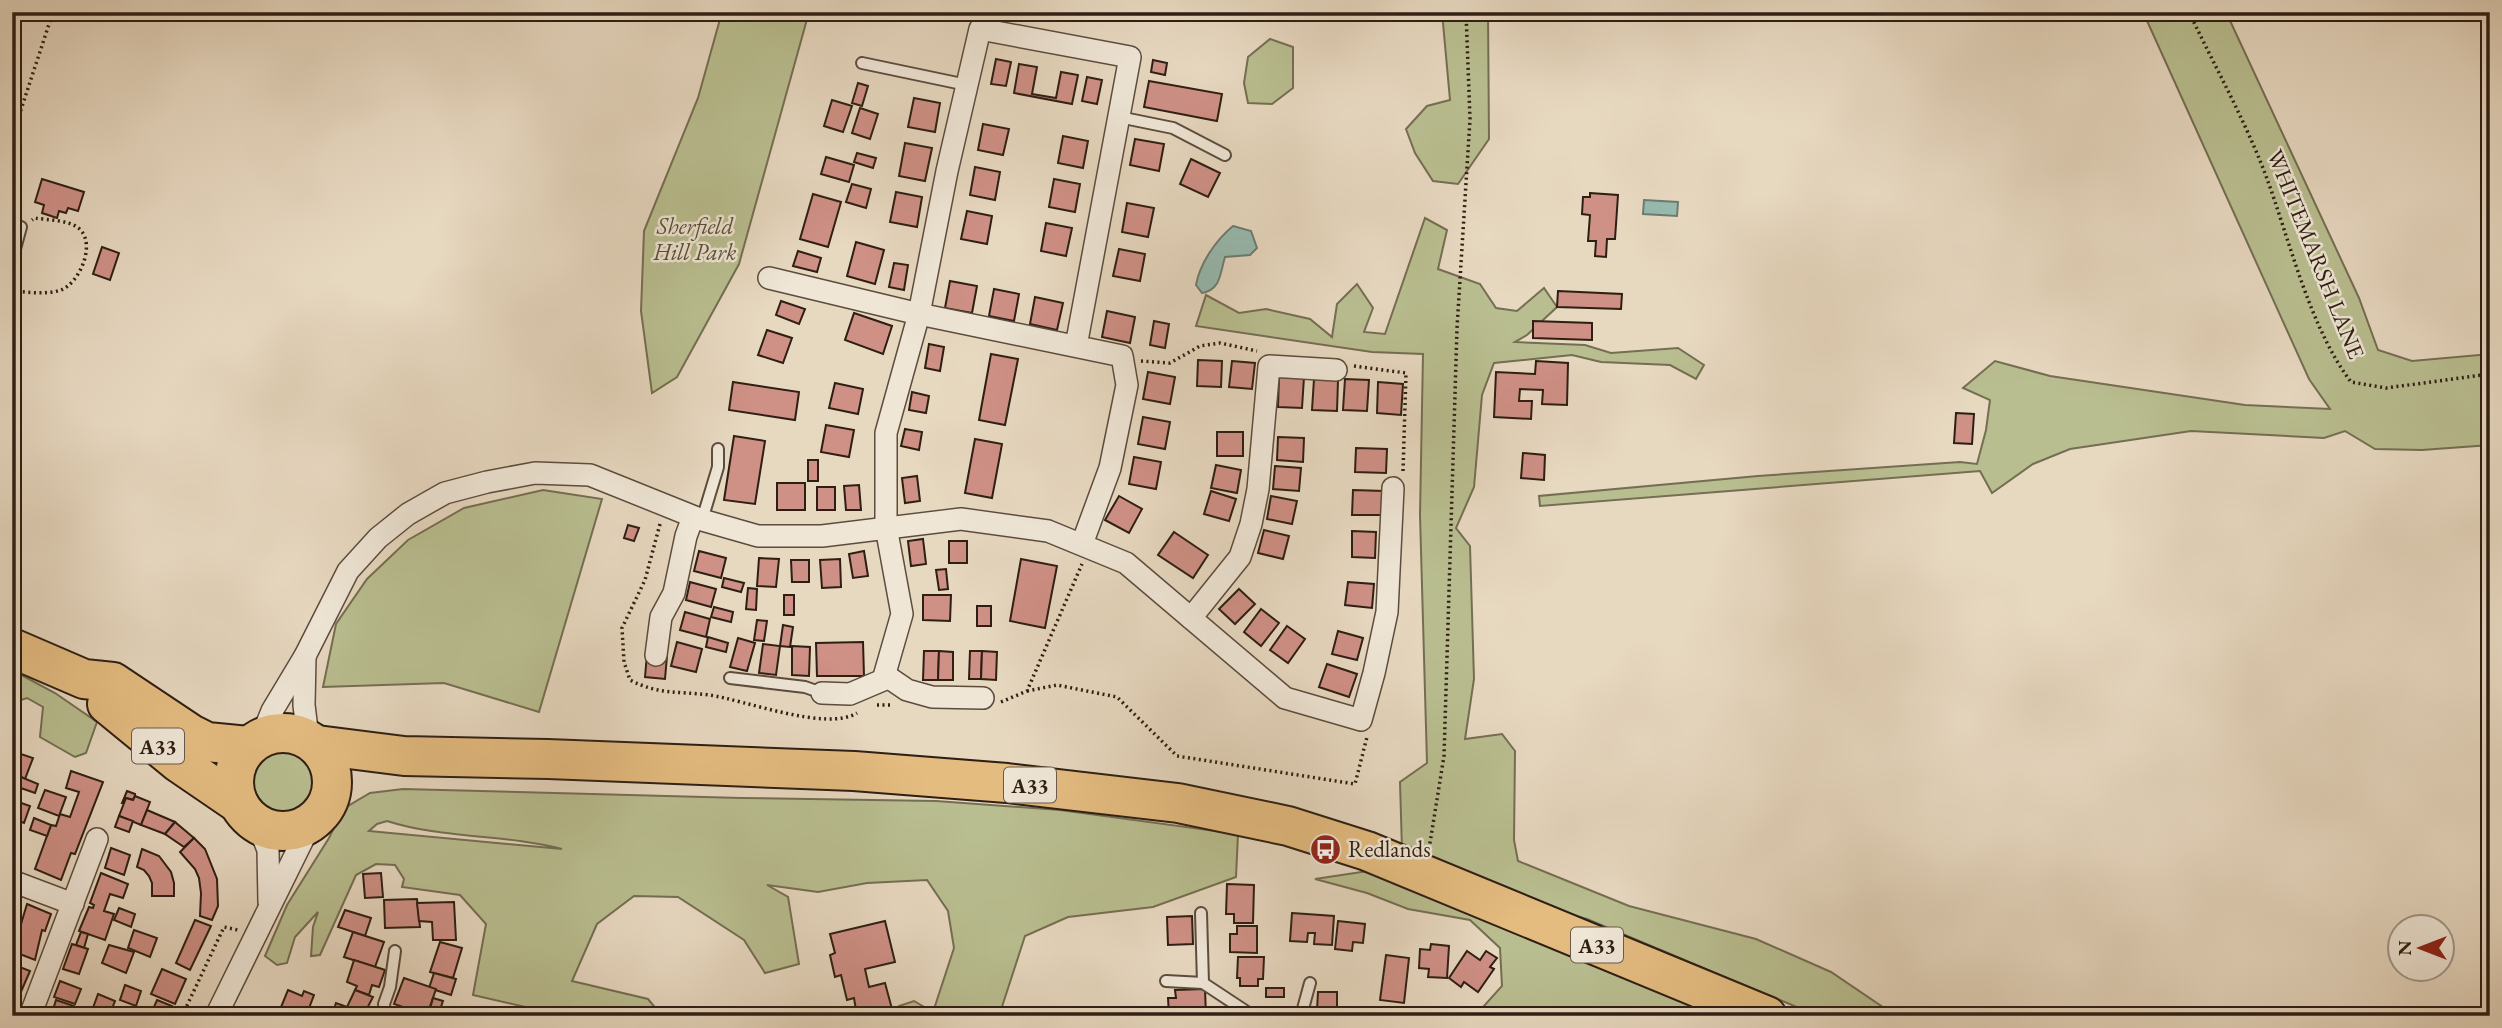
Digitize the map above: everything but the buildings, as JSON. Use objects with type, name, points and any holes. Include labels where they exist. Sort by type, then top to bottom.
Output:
[{"type":"highway","name":"A33","points":[[12,648],[84,678],[113,682],[207,742],[254,742]]},
{"type":"highway","name":"A33","points":[[84,678],[108,705],[249,816]]},
{"type":"highway","points":[[285,733],[312,742],[330,770],[322,807],[297,830],[272,831],[249,816],[235,793],[234,772],[241,755],[254,742],[285,733]]},
{"type":"highway","name":"A33","points":[[312,742],[404,756],[853,771],[1101,792],[1178,803],[1288,826],[1358,848],[1767,1016]]},
{"type":"highway","name":"A33","points":[[322,807],[355,778],[404,756]]},
{"type":"street","points":[[822,693],[850,694],[883,680],[902,614],[886,527],[886,432],[919,314],[947,171],[980,29],[1130,57],[1076,346]]},
{"type":"street","points":[[769,278],[919,314],[1122,356],[1126,385],[1110,468],[1084,550]]},
{"type":"street","points":[[1191,618],[1240,557],[1251,524],[1258,489],[1269,366],[1336,370]]},
{"type":"street","points":[[254,742],[305,656],[348,570],[379,538],[408,514],[445,493],[535,473],[590,475],[698,519],[758,536],[822,536],[961,519],[1048,530],[1084,550],[1126,564],[1285,698],[1364,727],[1387,612],[1393,488]]},
{"type":"street","points":[[656,655],[661,617],[674,593],[687,536],[698,519]]},
{"type":"street","points":[[305,656],[304,705],[312,742]]},
{"type":"street","points":[[885,675],[907,690],[932,697],[988,701]]},
{"type":"street","points":[[216,1016],[269,904],[322,807]]},
{"type":"street","points":[[249,816],[268,850],[269,904]]},
{"type":"street","points":[[30,1016],[97,839]]},
{"type":"street","points":[[12,881],[73,904]]},
{"type":"lane","points":[[862,63],[967,85]]},
{"type":"lane","points":[[1119,117],[1173,128],[1225,155]]},
{"type":"lane","points":[[12,260],[21,228]]},
{"type":"lane","points":[[698,519],[718,467],[718,449]]},
{"type":"lane","points":[[730,678],[805,687],[822,693]]},
{"type":"lane","points":[[1201,913],[1203,982]]},
{"type":"lane","points":[[386,1016],[384,1004],[390,987],[395,951]]},
{"type":"lane","points":[[1166,981],[1203,982],[1253,1016]]},
{"type":"lane","points":[[1301,1016],[1310,984]]},
{"type":"path","points":[[12,137],[53,12]]},
{"type":"path","points":[[1426,875],[1444,756],[1457,328],[1469,120],[1466,12]]},
{"type":"path","name":"WHITEMARSH LANE","points":[[2189,12],[2266,175],[2293,258],[2334,359],[2351,382],[2386,388],[2490,373]]},
{"type":"path","points":[[12,291],[51,292],[63,289],[76,278],[86,253],[84,234],[76,226],[35,218],[21,228]]},
{"type":"path","points":[[1122,356],[1156,364],[1170,363],[1200,346],[1220,343],[1239,348]]},
{"type":"path","points":[[663,505],[645,580],[622,628],[624,662],[630,680],[648,690],[709,695],[759,705],[772,712],[848,718],[864,708]]},
{"type":"path","points":[[1027,691],[1084,550]]},
{"type":"path","points":[[988,701],[1057,685],[1117,697],[1177,756],[1355,784],[1364,727]]},
{"type":"path","points":[[873,706],[901,706]]},
{"type":"path","points":[[182,1016],[224,927],[237,930]]},
{"type":"green space","name":"Sherfield Hill Park","points":[[722,12],[809,12],[739,264],[677,377],[652,393],[641,311],[644,231],[698,98]]},
{"type":"green space","points":[[1442,12],[1488,12],[1489,139],[1458,184],[1433,181],[1415,153],[1406,129],[1427,106],[1450,100]]},
{"type":"green space","points":[[2143,12],[2226,12],[2359,298],[2378,350],[2412,361],[2490,354],[2490,445],[2422,450],[2375,449],[2345,431],[2324,438],[2191,431],[2070,449],[2033,464],[1992,493],[1980,471],[1540,506],[1539,496],[1758,476],[1960,462],[1977,464],[1990,400],[1963,388],[1995,361],[2050,376],[2245,405],[2330,409],[2309,379]]},
{"type":"green space","points":[[1270,39],[1293,47],[1293,88],[1272,104],[1248,103],[1244,83],[1248,57]]},
{"type":"green space","points":[[1425,218],[1447,230],[1438,269],[1480,284],[1496,308],[1517,311],[1544,288],[1557,307],[1527,335],[1515,342],[1585,345],[1611,353],[1678,348],[1704,365],[1696,379],[1670,365],[1601,362],[1572,355],[1494,363],[1482,395],[1474,487],[1456,528],[1470,546],[1474,679],[1465,739],[1502,734],[1515,751],[1514,840],[1518,861],[1629,906],[1756,939],[1831,972],[1896,1016],[1818,1016],[1587,919],[1498,894],[1402,850],[1400,782],[1427,763],[1420,515],[1423,354],[1372,352],[1196,326],[1206,295],[1239,313],[1266,309],[1310,319],[1332,337],[1337,304],[1357,284],[1373,308],[1364,332],[1385,334]]},
{"type":"green space","points":[[543,490],[602,499],[539,712],[444,683],[323,687],[336,624],[367,579],[408,540],[464,508]]},
{"type":"green space","points":[[12,670],[55,693],[97,722],[86,753],[75,757],[40,737],[43,707],[27,698],[12,703]]},
{"type":"green space","points":[[289,747],[302,753],[311,762],[315,768],[315,796],[307,807],[296,815],[275,817],[257,807],[249,796],[247,775],[257,757],[268,749]]},
{"type":"green space","points":[[403,789],[936,801],[1060,810],[1238,834],[1236,877],[1153,907],[1068,917],[1025,936],[999,1016],[898,1016],[899,1006],[914,1001],[933,1012],[954,948],[948,911],[927,880],[867,883],[818,892],[767,885],[788,897],[799,964],[765,973],[744,940],[678,897],[634,896],[597,924],[572,981],[648,999],[662,1016],[542,1016],[543,1011],[473,995],[486,924],[460,895],[402,887],[404,879],[395,865],[376,864],[356,875],[320,955],[311,956],[313,927],[318,912],[295,937],[287,963],[277,965],[265,956],[287,905],[329,838],[343,809],[370,793]],"holes":[[[387,821],[408,827],[540,844],[562,849],[369,831],[377,824]]]},
{"type":"green space","points":[[1388,868],[1740,1016],[1475,1016],[1502,986],[1500,948],[1470,920],[1408,909],[1367,893],[1315,879]]},
{"type":"water","points":[[1644,200],[1678,202],[1677,216],[1643,214]]},
{"type":"water","points":[[1233,226],[1251,231],[1257,248],[1250,255],[1225,257],[1216,285],[1202,293],[1196,285],[1201,268],[1215,245]]},
{"type":"place","name":"Redlands","points":[[1325,849]]}]
